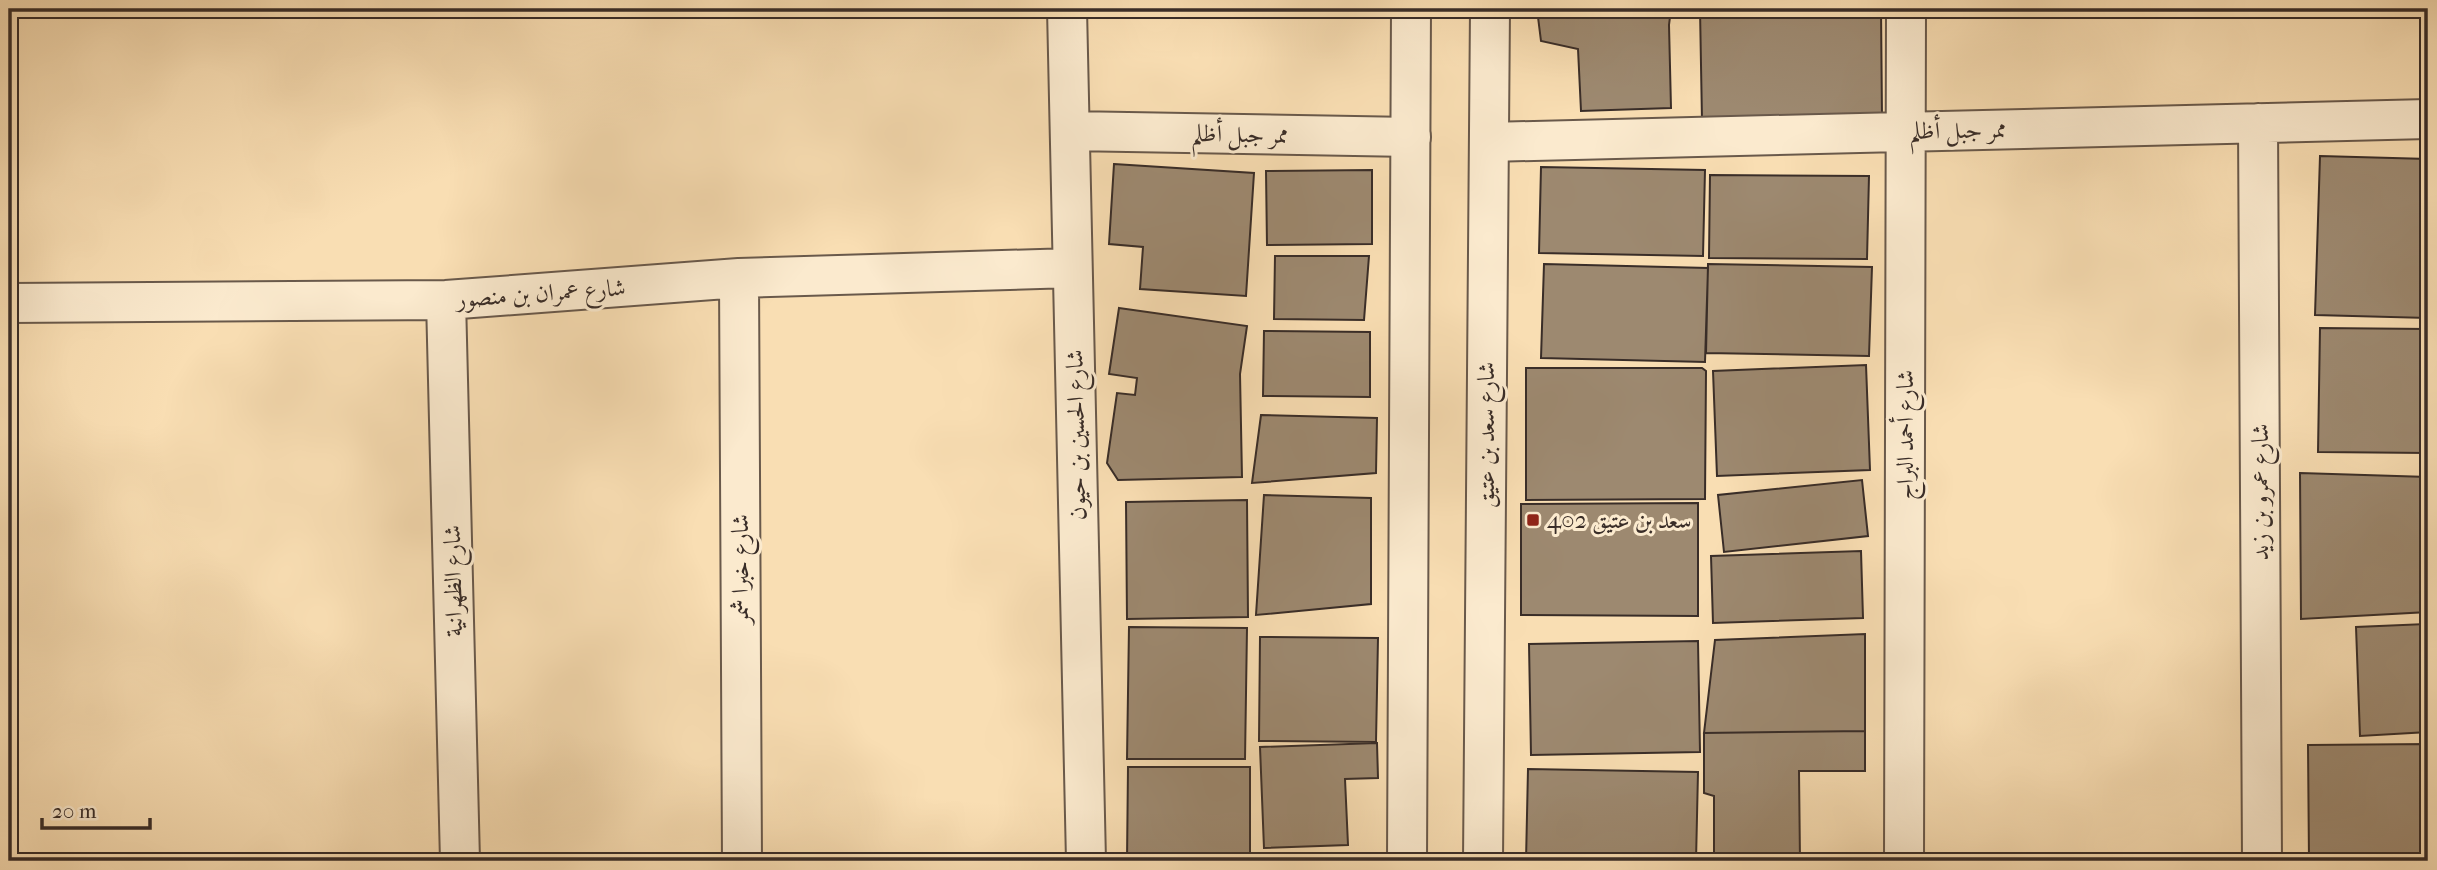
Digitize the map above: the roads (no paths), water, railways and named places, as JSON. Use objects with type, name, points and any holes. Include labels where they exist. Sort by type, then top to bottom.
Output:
[{"type":"street","name":"شارع الحسين بن حيون","points":[[1067,9],[1086,861]]},
{"type":"street","points":[[1407,861],[1411,9]]},
{"type":"street","name":"شارع سعد بن عتيق","points":[[1483,861],[1490,9]]},
{"type":"street","name":"شارع أحمد البراج","points":[[1904,861],[1906,9]]},
{"type":"street","name":"ممر جبل أظلم","points":[[1489,142],[2428,119]]},
{"type":"street","name":"شارع عمرو بن زيد","points":[[2258,123],[2262,861]]},
{"type":"street","name":"ممر جبل أظلم","points":[[1070,131],[1411,137]]},
{"type":"street","name":"شارع عمران بن منصور","points":[[9,303],[446,300],[739,278],[1072,268]]},
{"type":"street","name":"شارع خبرا شمر","points":[[739,278],[741,861]]},
{"type":"street","name":"شارع الظهرانية","points":[[446,300],[460,861]]},
{"type":"place","name":"سعد بن عتيق 402","points":[[1533,520]]}]
